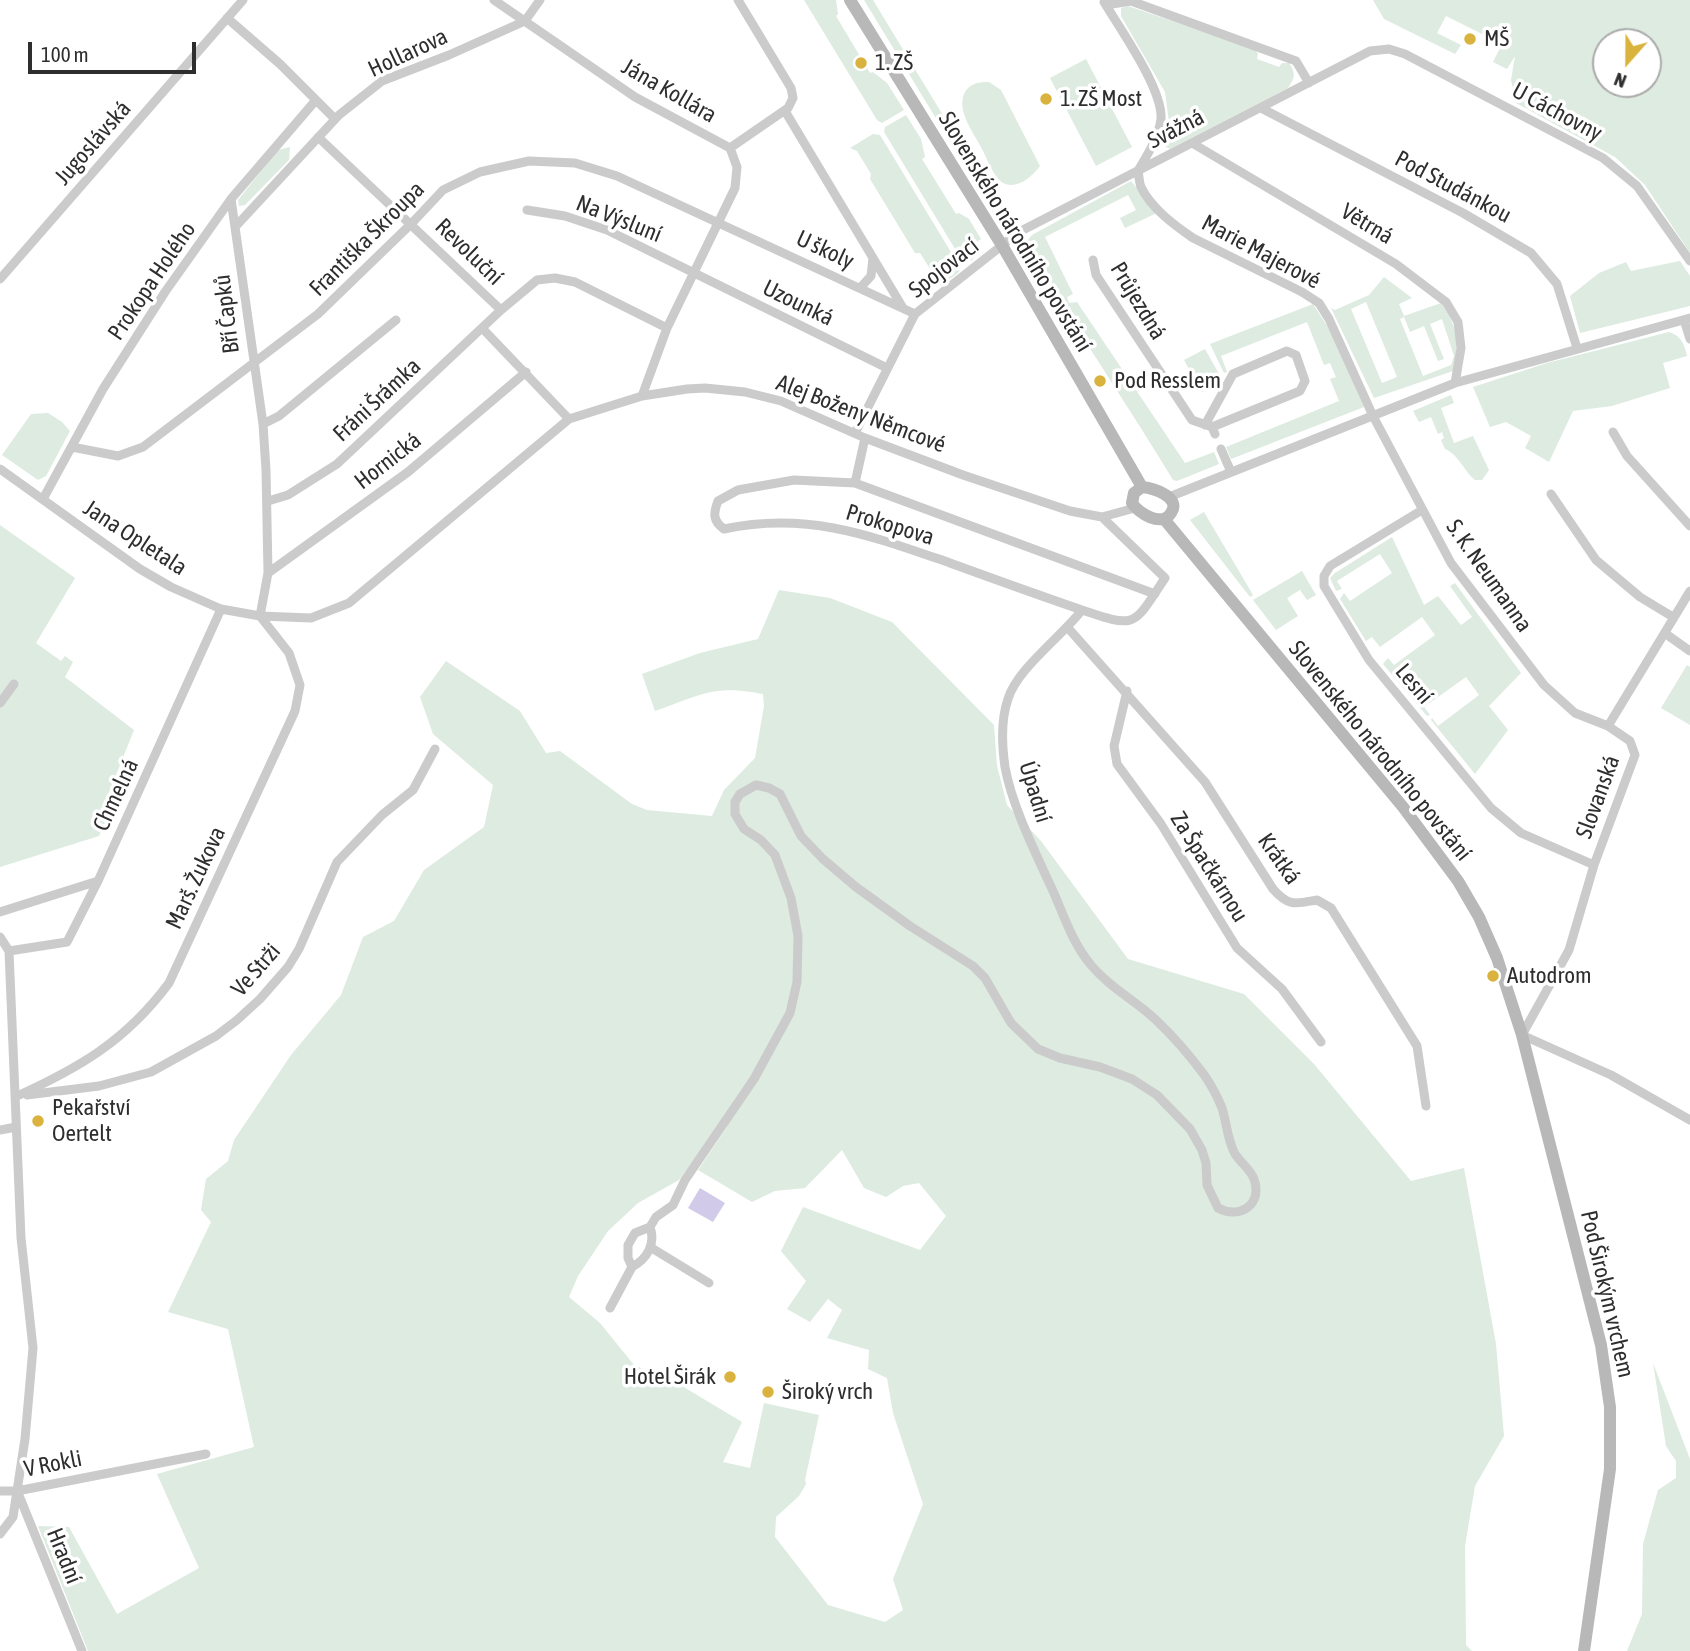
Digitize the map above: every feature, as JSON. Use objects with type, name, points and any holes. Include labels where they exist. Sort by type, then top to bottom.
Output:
[{"type":"street","name":"Jugoslávská","points":[[0,279],[243,0]]},
{"type":"street","name":"Jána Kollára","points":[[495,0],[635,97],[730,148],[737,167],[735,188],[692,272],[667,328],[642,396]]},
{"type":"street","points":[[525,20],[540,0]]},
{"type":"street","points":[[730,148],[785,111],[793,98],[791,88],[738,0]]},
{"type":"street","name":"Slovenského národního povstání","points":[[849,0],[1003,247],[1142,487]]},
{"type":"street","points":[[1138,170],[1153,145],[1161,118],[1154,87],[1104,2],[1131,1],[1296,61],[1309,83]]},
{"type":"street","points":[[227,18],[280,64],[335,119]]},
{"type":"street","name":"Hollarova","points":[[318,137],[335,119],[382,81],[449,55],[525,20]]},
{"type":"street","name":"U Cáchovny","points":[[1370,51],[1389,50],[1405,54],[1603,158],[1637,186],[1690,261]]},
{"type":"street","name":"Svážná","points":[[1003,247],[1019,232],[1370,51]]},
{"type":"street","name":"Prokopa Holého","points":[[43,499],[103,389],[165,292],[231,199],[316,100]]},
{"type":"street","name":"Pod Studánkou","points":[[1261,108],[1464,212],[1531,253],[1557,284],[1577,348]]},
{"type":"street","points":[[785,111],[904,309]]},
{"type":"street","points":[[236,226],[318,137]]},
{"type":"street","name":"Revoluční","points":[[318,137],[501,310]]},
{"type":"street","name":"Větrná","points":[[1192,143],[1396,264],[1446,302],[1458,322],[1461,348],[1455,383]]},
{"type":"street","name":"Františka Škroupa","points":[[72,447],[118,456],[143,447],[318,314],[443,190],[480,173],[529,161],[575,163],[617,176],[718,221]]},
{"type":"street","name":"Marie Majerové","points":[[1138,170],[1141,186],[1156,207],[1176,227],[1319,303],[1329,319],[1373,416]]},
{"type":"street","name":"Bří Čapků","points":[[231,199],[263,424],[268,501],[268,573],[260,615]]},
{"type":"street","name":"Na Výsluní","points":[[527,210],[565,216],[607,230],[692,272]]},
{"type":"street","name":"U školy","points":[[718,221],[915,314]]},
{"type":"street","name":"Spojovací","points":[[855,433],[915,314],[1003,247]]},
{"type":"street","points":[[860,288],[871,276],[873,258]]},
{"type":"street","name":"Průjezdná","points":[[1093,260],[1096,275],[1184,408],[1192,419],[1210,429]]},
{"type":"street","name":"Uzounká","points":[[692,272],[887,368]]},
{"type":"street","name":"Fráni Šrámka","points":[[268,501],[288,495],[337,464],[501,310],[537,280],[555,278],[575,282],[667,328]]},
{"type":"street","points":[[1169,497],[1455,383],[1687,319],[1690,339]]},
{"type":"street","points":[[263,424],[279,416],[396,320]]},
{"type":"street","points":[[482,328],[569,419]]},
{"type":"street","points":[[1287,351],[1296,355],[1305,381],[1300,391],[1210,429],[1233,374],[1287,351]]},
{"type":"street","name":"Hornická","points":[[268,573],[408,472],[526,372]]},
{"type":"street","name":"Alej Boženy Němcové","points":[[260,615],[311,618],[349,603],[569,419],[642,396],[705,388],[745,392],[781,401],[865,438],[1057,506],[1102,517],[1135,508]]},
{"type":"street","name":"S. K. Neumanna","points":[[1373,416],[1451,563],[1544,685],[1575,713],[1608,726]]},
{"type":"street","points":[[1613,432],[1627,456],[1690,526]]},
{"type":"street","name":"Prokopova","points":[[855,483],[865,438]]},
{"type":"street","points":[[1221,449],[1231,472]]},
{"type":"street","name":"Jana Opletala","points":[[0,469],[140,569],[171,587],[221,609],[260,615]]},
{"type":"street","name":"Prokopova","points":[[794,480],[855,483],[1154,594],[1140,616],[1131,621],[1114,621],[867,534],[822,525],[752,523],[724,529],[717,523],[714,513],[718,501],[738,490],[794,480]]},
{"type":"street","points":[[1142,487],[1158,490],[1169,497],[1173,506],[1171,513],[1164,519],[1146,516],[1132,503],[1134,493],[1142,487]]},
{"type":"street","points":[[1551,494],[1595,560],[1640,597],[1673,617]]},
{"type":"street","name":"Lesní","points":[[1422,510],[1330,566],[1324,576],[1324,586],[1369,660],[1491,807],[1521,832],[1594,865]]},
{"type":"street","points":[[1102,517],[1166,578],[1154,594]]},
{"type":"street","name":"Slovenského národního povstání","points":[[1164,519],[1403,807],[1458,881],[1479,917],[1497,958],[1522,1035]]},
{"type":"street","name":"Slovanská","points":[[1522,1035],[1569,950],[1594,865],[1635,755],[1630,741],[1608,726],[1690,591]]},
{"type":"street","name":"Chmelná","points":[[9,951],[67,942],[221,609]]},
{"type":"street","name":"Úpadní","points":[[650,1227],[656,1217],[673,1205],[685,1180],[754,1079],[790,1013],[795,992],[798,936],[791,898],[775,855],[761,840],[744,829],[734,814],[740,793],[750,787],[769,788],[780,794],[801,836],[823,859],[910,926],[973,966],[985,978],[1012,1023],[1038,1049],[1132,1079],[1157,1095],[1189,1129],[1202,1150],[1206,1163],[1207,1185],[1218,1208],[1228,1213],[1244,1211],[1253,1200],[1256,1186],[1252,1175],[1229,1141],[1222,1108],[1205,1077],[1155,1019],[1114,989],[1080,952],[1025,829],[1005,768],[1003,735],[1007,699],[1017,679],[1068,628],[1082,610]]},
{"type":"street","name":"Marš. Žukova","points":[[15,1097],[64,1075],[97,1054],[138,1021],[169,983],[295,711],[300,685],[289,653],[260,615]]},
{"type":"street","name":"Krátká","points":[[1068,628],[1127,691],[1205,782],[1273,890],[1284,901],[1295,904],[1317,900],[1331,908],[1417,1046],[1426,1106]]},
{"type":"street","points":[[1666,634],[1690,651]]},
{"type":"street","points":[[0,703],[14,684]]},
{"type":"street","name":"Za Špačkárnou","points":[[1127,691],[1114,746],[1117,764],[1160,824],[1237,948],[1282,989],[1321,1042]]},
{"type":"street","name":"Ve Strži","points":[[15,1097],[99,1086],[150,1072],[216,1036],[237,1020],[288,967],[299,949],[337,862],[383,815],[413,790],[435,749]]},
{"type":"street","points":[[0,912],[97,881]]},
{"type":"street","points":[[0,937],[9,951]]},
{"type":"street","name":"V Rokli","points":[[9,951],[21,1238],[33,1348],[25,1440],[17,1491],[206,1454]]},
{"type":"street","points":[[1522,1035],[1611,1076],[1690,1120]]},
{"type":"street","name":"Pod Širokým vrchem","points":[[1522,1035],[1601,1345],[1610,1407],[1610,1469],[1584,1651]]},
{"type":"street","points":[[0,1129],[16,1127]]},
{"type":"street","points":[[610,1308],[632,1266],[642,1261],[650,1247],[653,1237],[650,1227],[635,1233],[628,1245],[628,1258],[632,1266]]},
{"type":"street","points":[[650,1247],[709,1283]]},
{"type":"street","points":[[0,1491],[17,1491],[13,1517],[0,1534]]},
{"type":"street","name":"Hradní","points":[[17,1491],[82,1651]]},
{"type":"shaded area","points":[[804,0],[836,0],[836,16],[870,73],[873,72],[887,83],[904,110],[882,123],[877,120]]},
{"type":"shaded area","points":[[864,0],[873,0],[1015,230],[1008,229],[999,222]]},
{"type":"shaded area","points":[[1373,0],[1690,0],[1690,253],[1645,185],[1615,157],[1516,103],[1511,80],[1515,56],[1507,69],[1493,62],[1502,44],[1446,16],[1437,33],[1461,45],[1455,54],[1384,19]]},
{"type":"shaded area","points":[[1128,6],[1255,49],[1257,59],[1279,67],[1282,63],[1289,63],[1294,73],[1292,81],[1288,88],[1170,149],[1165,142],[1169,122],[1165,92],[1121,16],[1121,8]]},
{"type":"shaded area","points":[[1086,59],[1132,147],[1096,166],[1050,78]]},
{"type":"shaded area","points":[[989,82],[1001,90],[1040,166],[1031,176],[1013,185],[1001,182],[996,176],[963,110],[963,97],[967,89],[977,83]]},
{"type":"shaded area","points":[[906,115],[921,139],[925,157],[922,159],[956,214],[969,219],[981,239],[977,242],[981,251],[971,261],[963,262],[884,132],[885,127]]},
{"type":"shaded area","points":[[873,134],[880,135],[960,267],[959,272],[941,286],[920,253],[915,253],[870,179],[871,174],[857,151],[850,148]]},
{"type":"shaded area","points":[[290,147],[289,160],[245,205],[239,206],[238,200],[278,150]]},
{"type":"shaded area","points":[[1131,181],[1157,213],[1125,228],[1120,218],[1136,210],[1128,195],[1045,237],[1073,294],[1067,297],[1069,303],[1077,302],[1185,463],[1214,452],[1219,464],[1177,481],[1173,480],[1030,254],[1027,241],[1032,235]]},
{"type":"shaded area","points":[[1680,261],[1690,276],[1690,306],[1580,333],[1570,296],[1599,273],[1626,262],[1631,271]]},
{"type":"shaded area","points":[[1384,277],[1412,298],[1399,304],[1404,316],[1441,303],[1456,336],[1453,371],[1374,398],[1331,308],[1335,310],[1369,295]],"holes":[[[1366,302],[1397,377],[1382,383],[1351,309]],[[1404,317],[1410,332],[1424,326],[1438,361],[1444,359],[1430,324],[1442,319],[1454,356],[1451,365],[1423,376],[1400,319]]]},
{"type":"shaded area","points":[[1313,304],[1331,332],[1364,407],[1231,459],[1226,447],[1339,401],[1330,379],[1336,377],[1330,363],[1324,365],[1307,322],[1221,356],[1227,372],[1224,373],[1210,344]]},
{"type":"shaded area","points":[[1669,332],[1682,341],[1687,356],[1663,363],[1670,388],[1612,406],[1573,411],[1549,462],[1525,448],[1531,436],[1506,422],[1490,427],[1473,387],[1547,363]]},
{"type":"shaded area","points":[[1205,349],[1223,381],[1202,392],[1184,360]]},
{"type":"shaded area","points":[[1451,395],[1454,403],[1441,408],[1454,443],[1473,436],[1489,470],[1482,480],[1475,480],[1454,455],[1445,449],[1441,440],[1444,438],[1442,432],[1438,434],[1431,417],[1419,422],[1413,411]]},
{"type":"shaded area","points":[[48,413],[70,431],[46,476],[38,480],[2,455],[31,414]]},
{"type":"shaded area","points":[[1204,512],[1253,595],[1250,597],[1190,520]]},
{"type":"shaded area","points":[[0,525],[75,578],[36,643],[61,661],[65,656],[73,662],[65,677],[134,730],[108,795],[115,799],[99,836],[0,867]]},
{"type":"shaded area","points":[[1392,537],[1424,605],[1438,596],[1461,625],[1472,617],[1450,586],[1455,583],[1521,673],[1489,706],[1508,730],[1475,774],[1431,720],[1432,718],[1438,726],[1479,695],[1466,677],[1424,707],[1430,715],[1427,716],[1383,664],[1388,658],[1394,665],[1435,635],[1422,617],[1380,647],[1372,637],[1366,641],[1340,599],[1344,593],[1350,601],[1392,573],[1380,554],[1337,581],[1342,589],[1336,591],[1330,578]]},
{"type":"shaded area","points":[[1302,571],[1316,595],[1307,600],[1300,590],[1287,598],[1298,616],[1276,630],[1253,600]]},
{"type":"shaded area","points":[[779,590],[830,598],[892,622],[994,725],[997,766],[1007,805],[1041,841],[1128,959],[1244,994],[1314,1064],[1411,1181],[1464,1168],[1496,1344],[1504,1436],[1475,1486],[1465,1546],[1466,1645],[1472,1651],[88,1651],[38,1526],[69,1527],[117,1614],[199,1568],[157,1474],[254,1447],[228,1329],[168,1312],[211,1222],[201,1210],[206,1179],[228,1161],[234,1140],[291,1055],[341,995],[363,937],[394,921],[424,870],[484,827],[493,785],[433,734],[420,697],[446,661],[520,711],[546,753],[560,751],[632,804],[647,810],[712,816],[724,790],[755,758],[764,706],[763,694],[719,691],[655,711],[642,674],[700,653],[758,639]],"holes":[[[721,1123],[727,1127],[698,1170],[752,1202],[775,1191],[805,1188],[842,1150],[864,1188],[886,1197],[903,1186],[919,1183],[946,1216],[920,1250],[803,1207],[781,1251],[806,1281],[787,1309],[810,1322],[828,1299],[842,1310],[827,1338],[869,1350],[868,1369],[887,1378],[893,1413],[923,1504],[893,1579],[903,1610],[885,1622],[828,1605],[775,1537],[776,1517],[799,1496],[806,1484],[819,1415],[764,1403],[750,1468],[723,1462],[742,1422],[677,1383],[634,1365],[600,1323],[569,1297],[578,1276],[608,1231],[638,1203],[679,1180]]]},
{"type":"shaded area","points":[[1687,665],[1690,667],[1690,725],[1661,708]]},
{"type":"shaded area","points":[[700,1188],[725,1203],[713,1222],[688,1208]]},
{"type":"shaded area","points":[[1653,1363],[1690,1459],[1690,1651],[1627,1651],[1642,1614],[1643,1544],[1658,1490],[1676,1478],[1676,1461],[1666,1446]]},
{"type":"place","name":"MŠ","points":[[1470,39]]},
{"type":"place","name":"1. ZŠ","points":[[861,63]]},
{"type":"place","name":"1. ZŠ Most","points":[[1046,99]]},
{"type":"place","name":"Pod Resslem","points":[[1100,381]]},
{"type":"place","name":"Autodrom","points":[[1493,976]]},
{"type":"place","name":"Pekařství Oertelt","points":[[38,1121]]},
{"type":"place","name":"Hotel Širák","points":[[730,1377]]},
{"type":"place","name":"Široký vrch","points":[[768,1392]]}]
